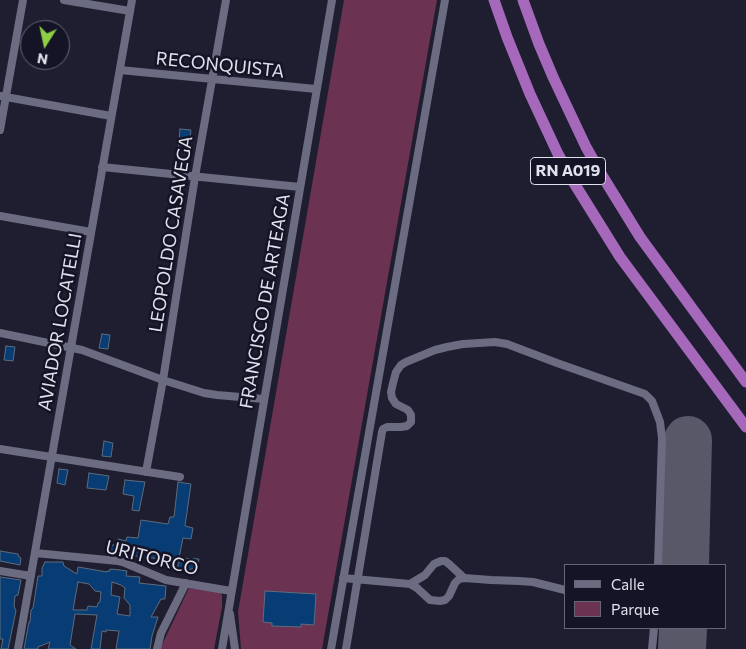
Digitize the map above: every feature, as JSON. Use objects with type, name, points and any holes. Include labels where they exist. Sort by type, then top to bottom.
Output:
[{"type":"highway","name":"RN A019","points":[[494,0],[530,94],[558,154],[579,190],[625,264],[746,427]]},
{"type":"highway","name":"RN A019","points":[[523,0],[557,86],[603,177],[640,237],[746,382]]},
{"type":"street","points":[[0,130],[3,97],[23,0]]},
{"type":"street","points":[[64,0],[130,11]]},
{"type":"street","name":"AVIADOR LOCATELLI","points":[[18,649],[132,0]]},
{"type":"street","name":"LEOPOLDO CASAVEGA","points":[[146,472],[226,0]]},
{"type":"street","name":"FRANCISCO DE ARTEAGA","points":[[222,649],[332,0]]},
{"type":"street","points":[[331,649],[445,0]]},
{"type":"street","name":"RECONQUISTA","points":[[120,70],[316,90]]},
{"type":"street","points":[[3,97],[111,116]]},
{"type":"street","points":[[102,167],[300,187]]},
{"type":"street","points":[[0,216],[91,232]]},
{"type":"street","points":[[0,334],[82,350],[163,380],[210,394],[264,399]]},
{"type":"street","points":[[346,649],[382,432],[387,427],[406,426],[412,419],[408,410],[396,404],[392,398],[391,392],[396,372],[406,362],[434,350],[463,344],[495,342],[508,344],[644,394],[652,401],[660,422],[662,438],[658,564]]},
{"type":"street","points":[[0,449],[180,477]]},
{"type":"street","name":"URITORCO","points":[[35,553],[118,561],[160,578],[231,591]]},
{"type":"street","points":[[410,584],[425,575],[434,564],[441,561],[445,562],[464,578]]},
{"type":"street","points":[[455,570],[453,575],[455,583]]},
{"type":"street","points":[[0,571],[31,576]]},
{"type":"street","points":[[344,578],[410,584],[430,600],[440,601],[445,600],[455,583],[459,579],[464,578],[533,582],[564,590]]},
{"type":"street","points":[[157,649],[161,633],[186,583]]},
{"type":"street","name":"FRANCISCO DE ARTEAGA","points":[[229,608],[235,649]]},
{"type":"street","points":[[326,649],[334,629]]},
{"type":"street","points":[[652,649],[654,629]]},
{"type":"green space","points":[[344,0],[437,0],[322,649],[241,649],[238,612]]},
{"type":"green space","points":[[189,588],[221,592],[222,607],[214,649],[160,649]]},
{"type":"building","points":[[180,129],[191,130],[188,153],[178,151]]},
{"type":"building","points":[[102,334],[110,335],[108,349],[99,348]]},
{"type":"building","points":[[6,346],[15,347],[13,361],[4,360]]},
{"type":"building","points":[[104,441],[113,443],[111,457],[102,456]]},
{"type":"building","points":[[59,469],[68,470],[65,485],[57,483]]},
{"type":"building","points":[[89,473],[109,476],[106,490],[87,488]]},
{"type":"building","points":[[125,480],[145,482],[139,511],[132,510],[134,496],[123,494]]},
{"type":"building","points":[[178,482],[191,484],[185,526],[193,528],[191,539],[183,538],[179,558],[199,559],[195,568],[189,570],[177,569],[179,561],[135,556],[135,552],[108,550],[108,545],[117,545],[118,539],[126,541],[127,537],[138,538],[141,520],[168,524],[170,517],[174,517]]},
{"type":"building","points":[[0,551],[18,554],[21,558],[20,565],[0,561]]},
{"type":"building","points":[[45,562],[63,562],[64,566],[77,574],[78,567],[107,572],[110,569],[127,571],[126,576],[140,577],[139,583],[166,586],[165,599],[161,599],[151,617],[158,617],[150,649],[116,649],[119,631],[106,630],[106,632],[102,631],[100,649],[91,649],[97,615],[75,614],[70,645],[76,649],[48,649],[50,642],[38,647],[38,649],[24,649],[38,576],[42,576],[42,568]],"holes":[[[78,582],[89,584],[95,591],[101,592],[100,602],[97,607],[88,606],[87,610],[73,610]],[[112,582],[125,588],[124,598],[130,605],[130,616],[117,614],[120,597],[111,595]]]},
{"type":"building","points":[[0,577],[21,580],[18,595],[15,596],[14,606],[16,611],[8,649],[1,649],[3,639],[0,639]]},
{"type":"building","points":[[265,591],[316,594],[314,625],[301,624],[301,627],[272,626],[272,623],[263,622]]},
{"type":"runway","points":[[685,564],[688,440]]},
{"type":"runway","points":[[682,649],[683,629]]}]
